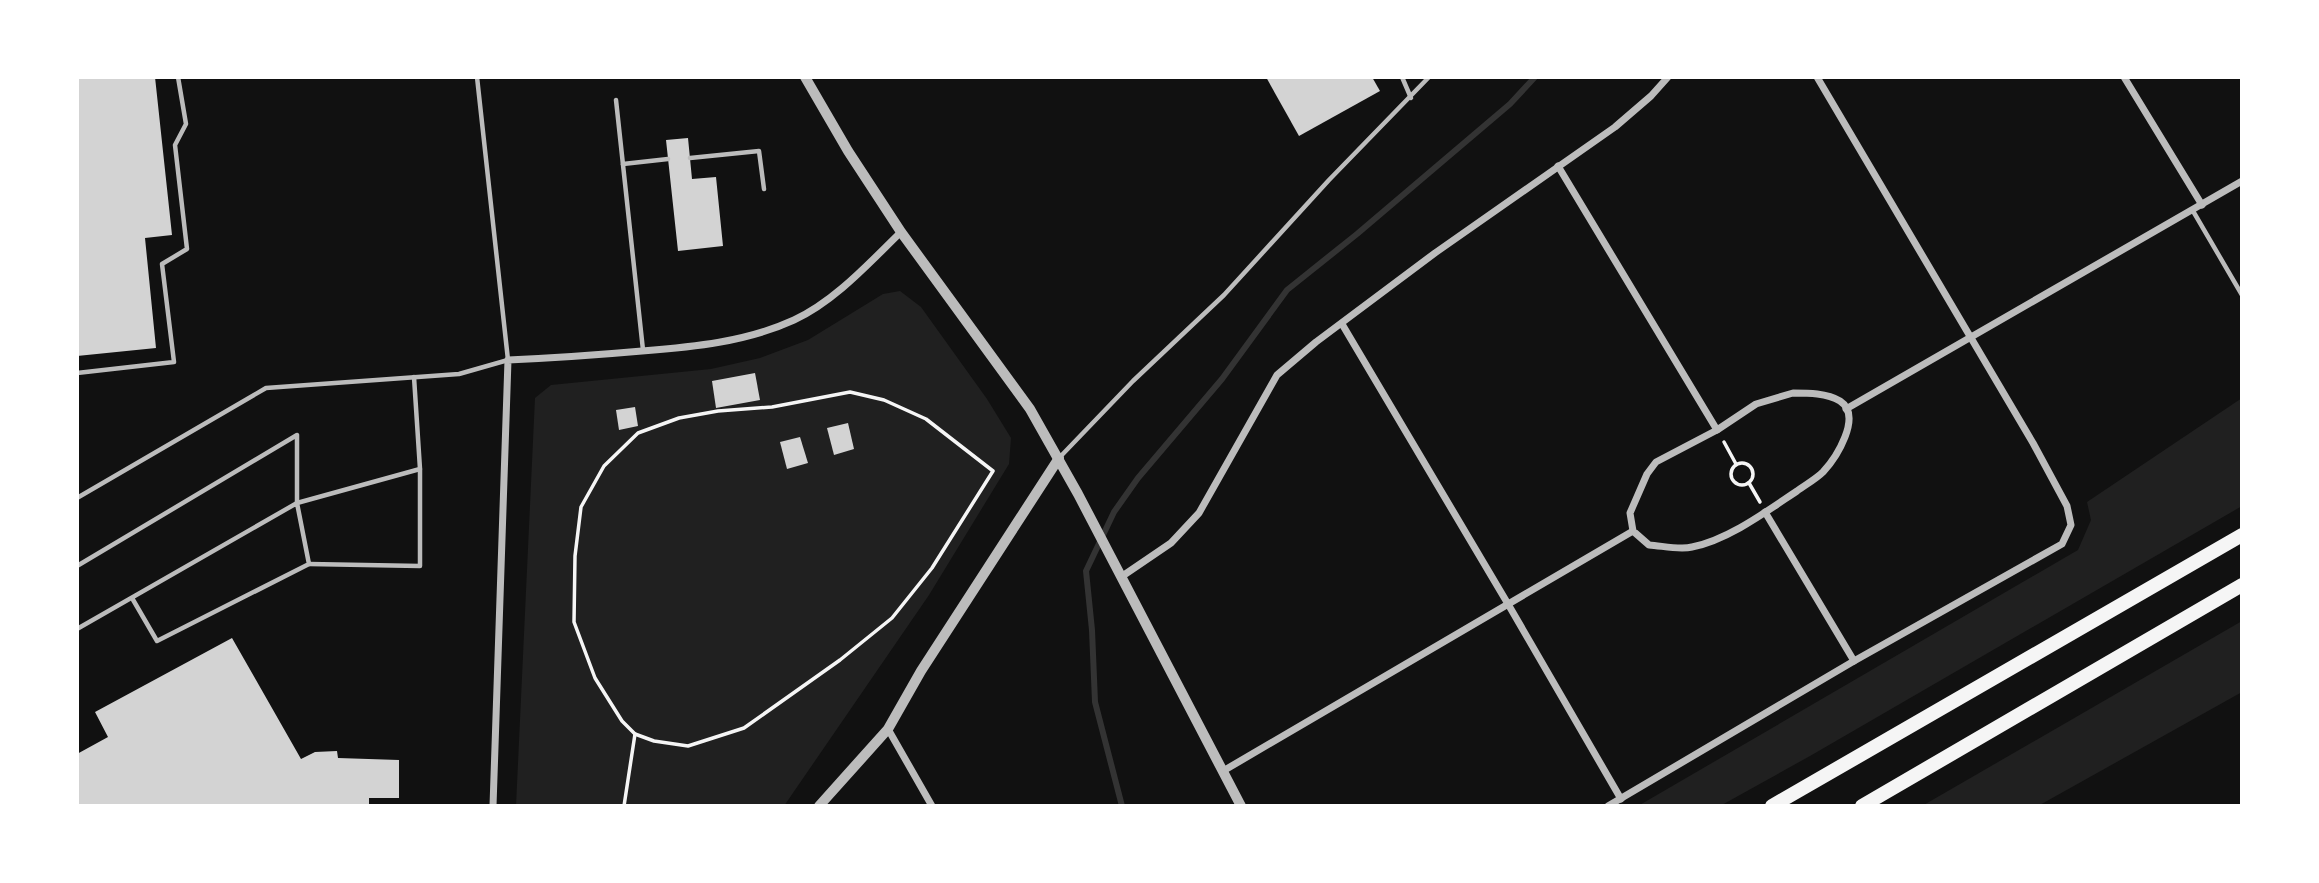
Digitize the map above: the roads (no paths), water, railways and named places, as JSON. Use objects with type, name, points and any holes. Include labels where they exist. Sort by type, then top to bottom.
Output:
[{"type":"highway","points":[[1772,806],[2242,535]]},
{"type":"highway","points":[[1862,806],[2242,585]]},
{"type":"street","points":[[806,77],[848,151],[901,232],[1030,409],[1059,458],[1241,806]]},
{"type":"street","points":[[1121,577],[1171,543],[1199,513],[1277,375],[1435,253],[1615,127],[1651,96],[1668,77]]},
{"type":"street","points":[[1608,806],[1854,661],[2062,544],[2071,525],[2067,506],[2033,443],[1817,77]]},
{"type":"street","points":[[2124,77],[2202,205]]},
{"type":"street","points":[[1558,166],[1717,430]]},
{"type":"street","points":[[1846,409],[2242,182]]},
{"type":"street","points":[[493,806],[508,360],[569,358],[742,339],[795,320],[850,283],[901,232]]},
{"type":"street","points":[[1342,324],[1621,799]]},
{"type":"street","points":[[1793,393],[1816,393],[1841,401],[1846,409],[1850,423],[1839,451],[1822,474],[1729,533],[1691,548],[1649,545],[1633,531],[1630,513],[1647,474],[1656,462],[1717,430],[1756,404],[1793,393]]},
{"type":"street","points":[[819,806],[888,729],[921,671],[1059,458]]},
{"type":"street","points":[[1765,512],[1854,661]]},
{"type":"street","points":[[1223,771],[1633,531]]},
{"type":"street","points":[[888,729],[932,806]]},
{"type":"lane","points":[[77,373],[174,362],[162,264],[187,249],[175,145],[186,124],[178,77]]},
{"type":"lane","points":[[77,498],[266,388],[459,374],[508,360],[477,77]]},
{"type":"lane","points":[[1402,77],[1411,98]]},
{"type":"lane","points":[[1059,458],[1133,381],[1224,295],[1329,180],[1429,77]]},
{"type":"lane","points":[[616,100],[643,351]]},
{"type":"lane","points":[[690,158],[759,150],[764,189]]},
{"type":"lane","points":[[623,164],[668,159]]},
{"type":"lane","points":[[2193,211],[2242,295]]},
{"type":"lane","points":[[132,598],[157,641],[309,564],[420,566],[420,469],[414,377]]},
{"type":"lane","points":[[77,566],[297,435],[297,503],[309,564]]},
{"type":"lane","points":[[77,629],[297,503],[420,469]]},
{"type":"waterway","points":[[1122,806],[1095,702],[1086,571],[1114,512],[1138,478],[1222,379],[1287,290],[1510,104],[1535,77]]}]
